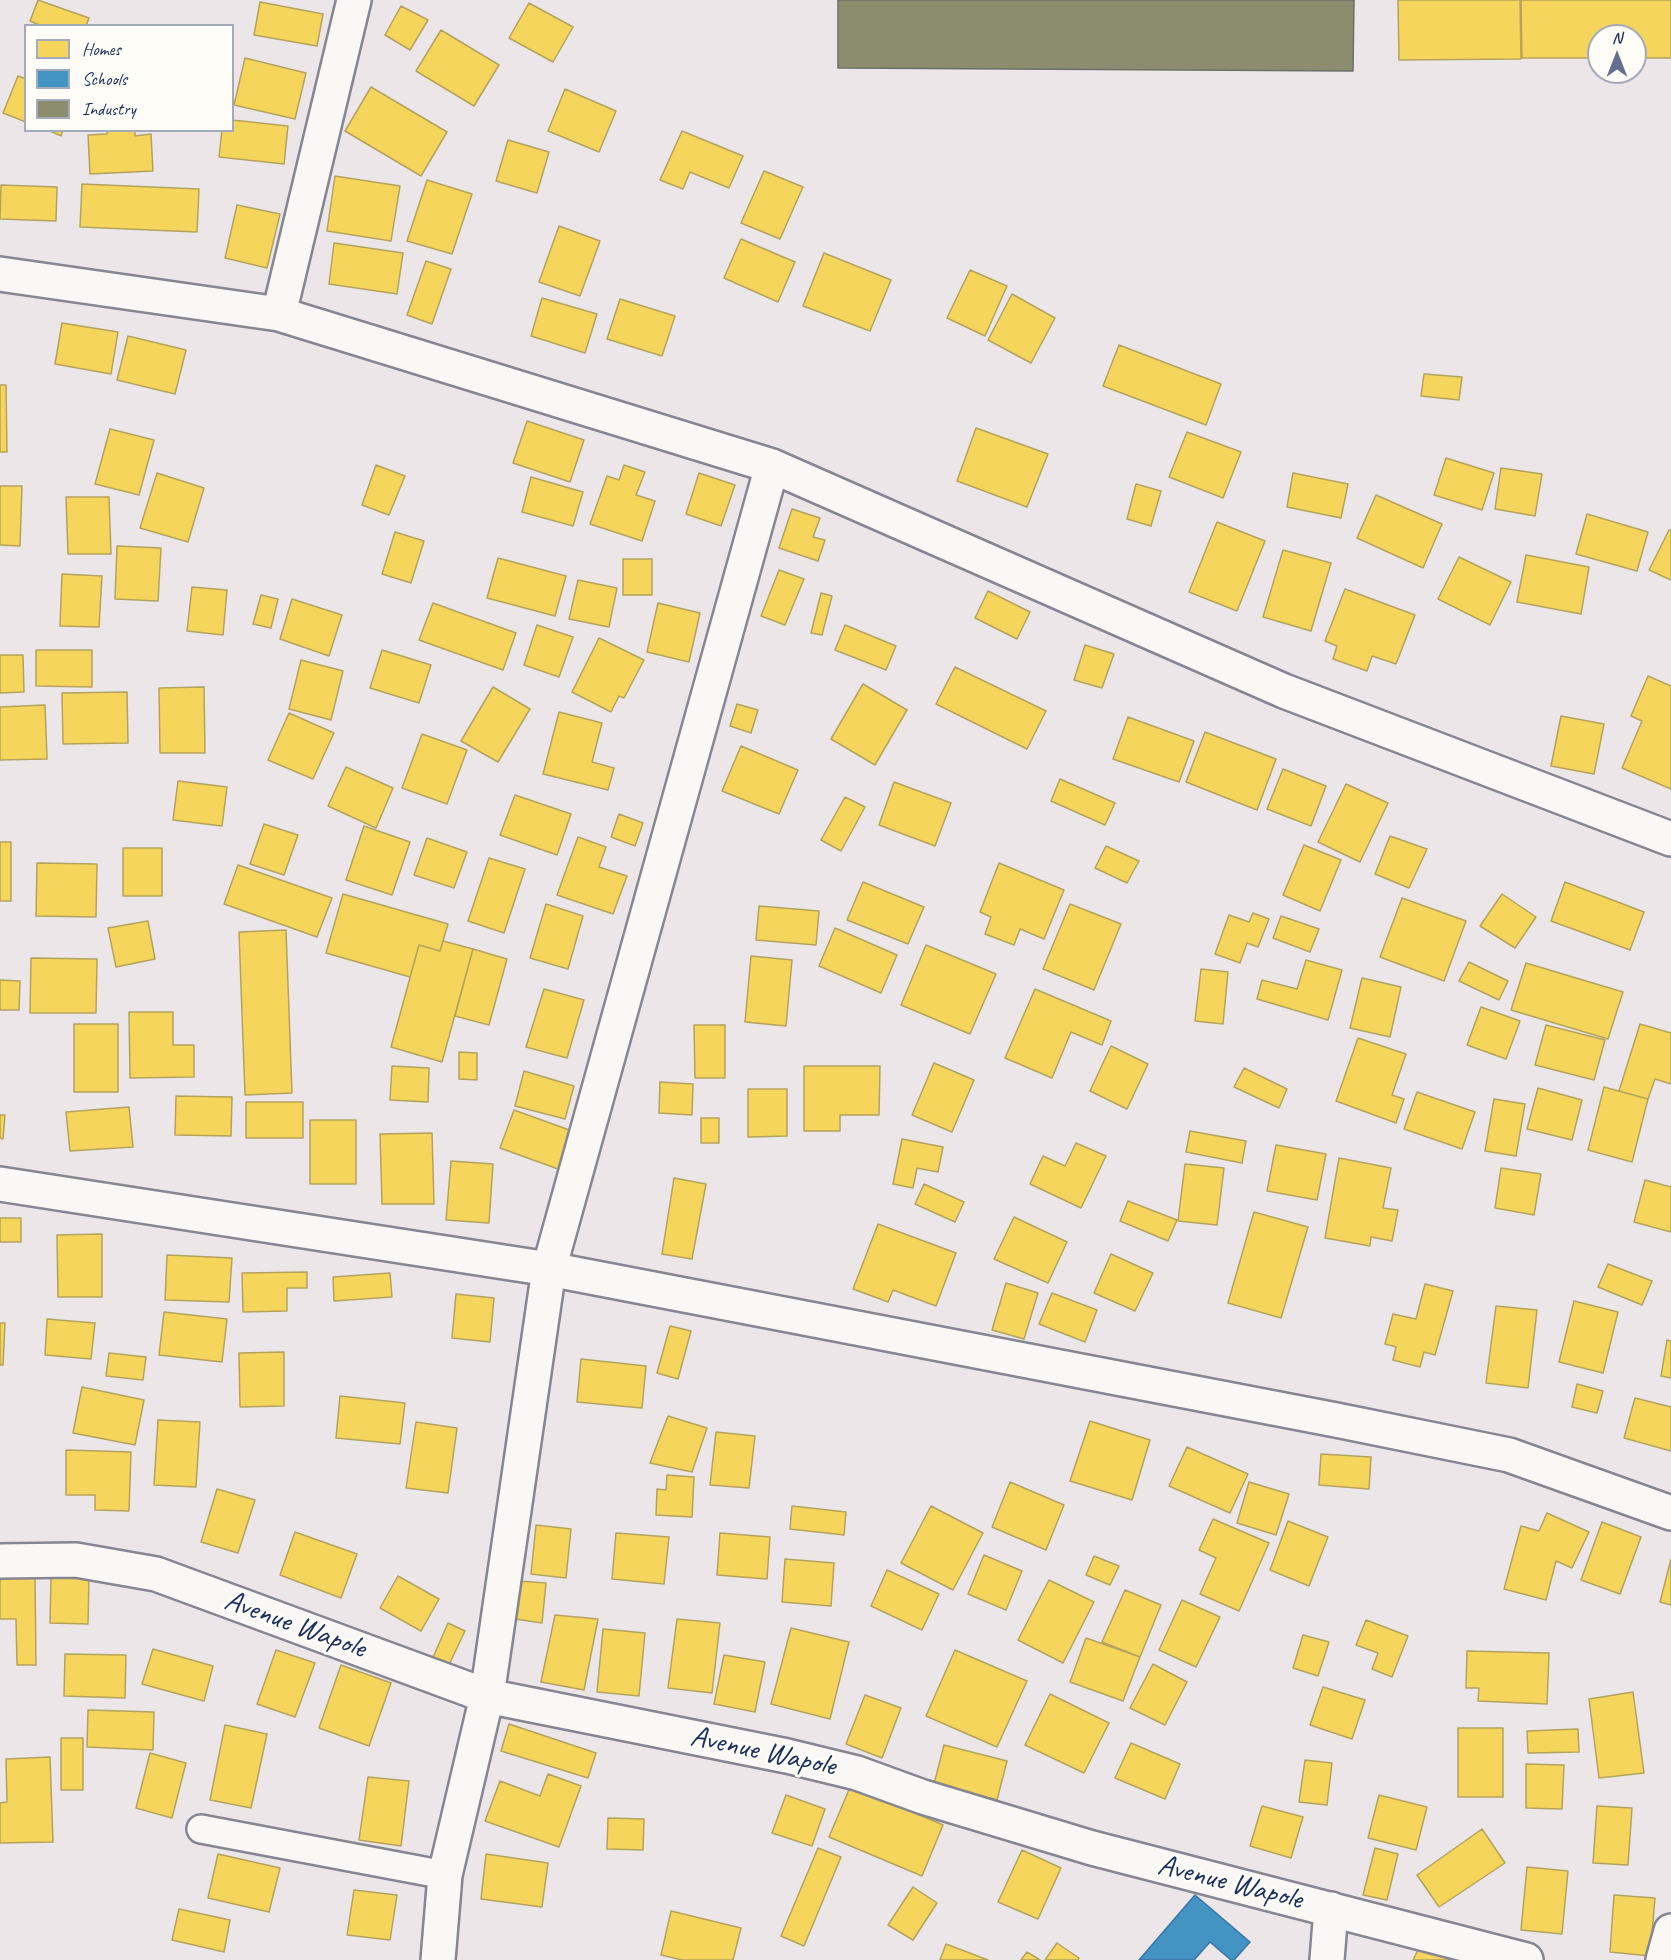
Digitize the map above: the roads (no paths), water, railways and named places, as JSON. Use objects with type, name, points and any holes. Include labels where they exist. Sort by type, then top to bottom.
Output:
[{"type":"street","points":[[279,314],[354,0]]},
{"type":"street","points":[[0,274],[279,314],[772,466],[1284,691],[1671,839]]},
{"type":"street","points":[[438,1960],[445,1875],[487,1696],[549,1269],[772,466]]},
{"type":"street","points":[[0,1184],[549,1269],[1509,1455],[1671,1513]]},
{"type":"street","name":"Avenue Wapole","points":[[0,1561],[76,1560],[156,1574],[487,1696],[847,1770],[923,1797],[1092,1848],[1526,1960]]},
{"type":"street","points":[[1327,1960],[1331,1909]]},
{"type":"street","points":[[1663,1960],[1671,1931]]},
{"type":"lane","points":[[201,1829],[445,1875]]}]
